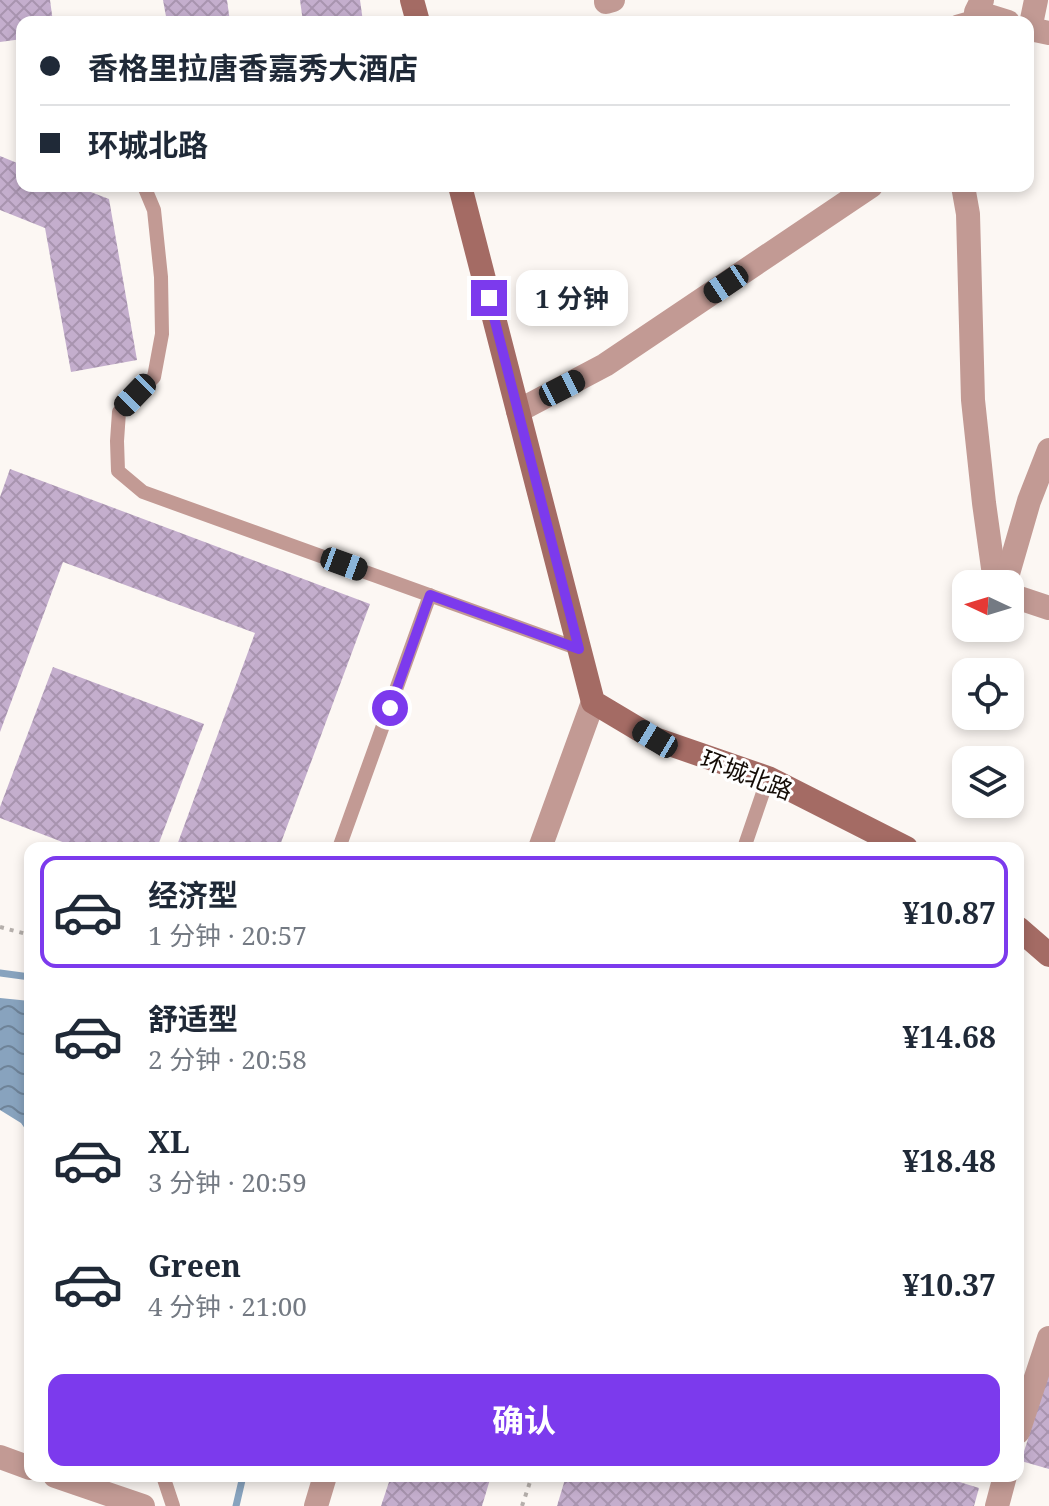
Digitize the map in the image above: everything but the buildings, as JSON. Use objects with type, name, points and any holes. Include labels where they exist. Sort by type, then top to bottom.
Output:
[{"type":"street","points":[[606,0],[613,0]]},
{"type":"street","points":[[462,192],[593,702],[542,842]]},
{"type":"street","points":[[518,411],[605,365],[862,192]]},
{"type":"street","points":[[964,192],[968,214],[973,400],[993,570]]},
{"type":"street","points":[[1007,570],[1049,450]]},
{"type":"street","points":[[1024,600],[1049,608]]},
{"type":"street","name":"环城北路","points":[[593,702],[655,739],[768,778],[894,842]]},
{"type":"street","points":[[1024,933],[1049,955]]},
{"type":"street","points":[[1024,1414],[1049,1338]]},
{"type":"street","points":[[0,1457],[24,1466]]},
{"type":"street","points":[[73,1482],[143,1506]]},
{"type":"street","points":[[316,1506],[323,1482]]},
{"type":"street","points":[[997,1506],[1003,1482]]},
{"type":"lane","points":[[146,192],[154,210],[161,277],[162,334],[154,377],[119,412],[118,471],[143,492],[579,649]]},
{"type":"lane","points":[[341,842],[430,595]]},
{"type":"lane","points":[[746,842],[768,778]]},
{"type":"lane","points":[[165,1482],[173,1506]]},
{"type":"path","points":[[0,927],[24,933]]},
{"type":"path","points":[[522,1506],[530,1482]]},
{"type":"water","points":[[0,998],[24,1000],[24,1127],[0,1110]]},
{"type":"waterway","points":[[0,973],[24,976]]},
{"type":"waterway","points":[[236,1506],[242,1482]]},
{"type":"route","points":[[390,708],[430,595],[579,649],[489,298]]}]
